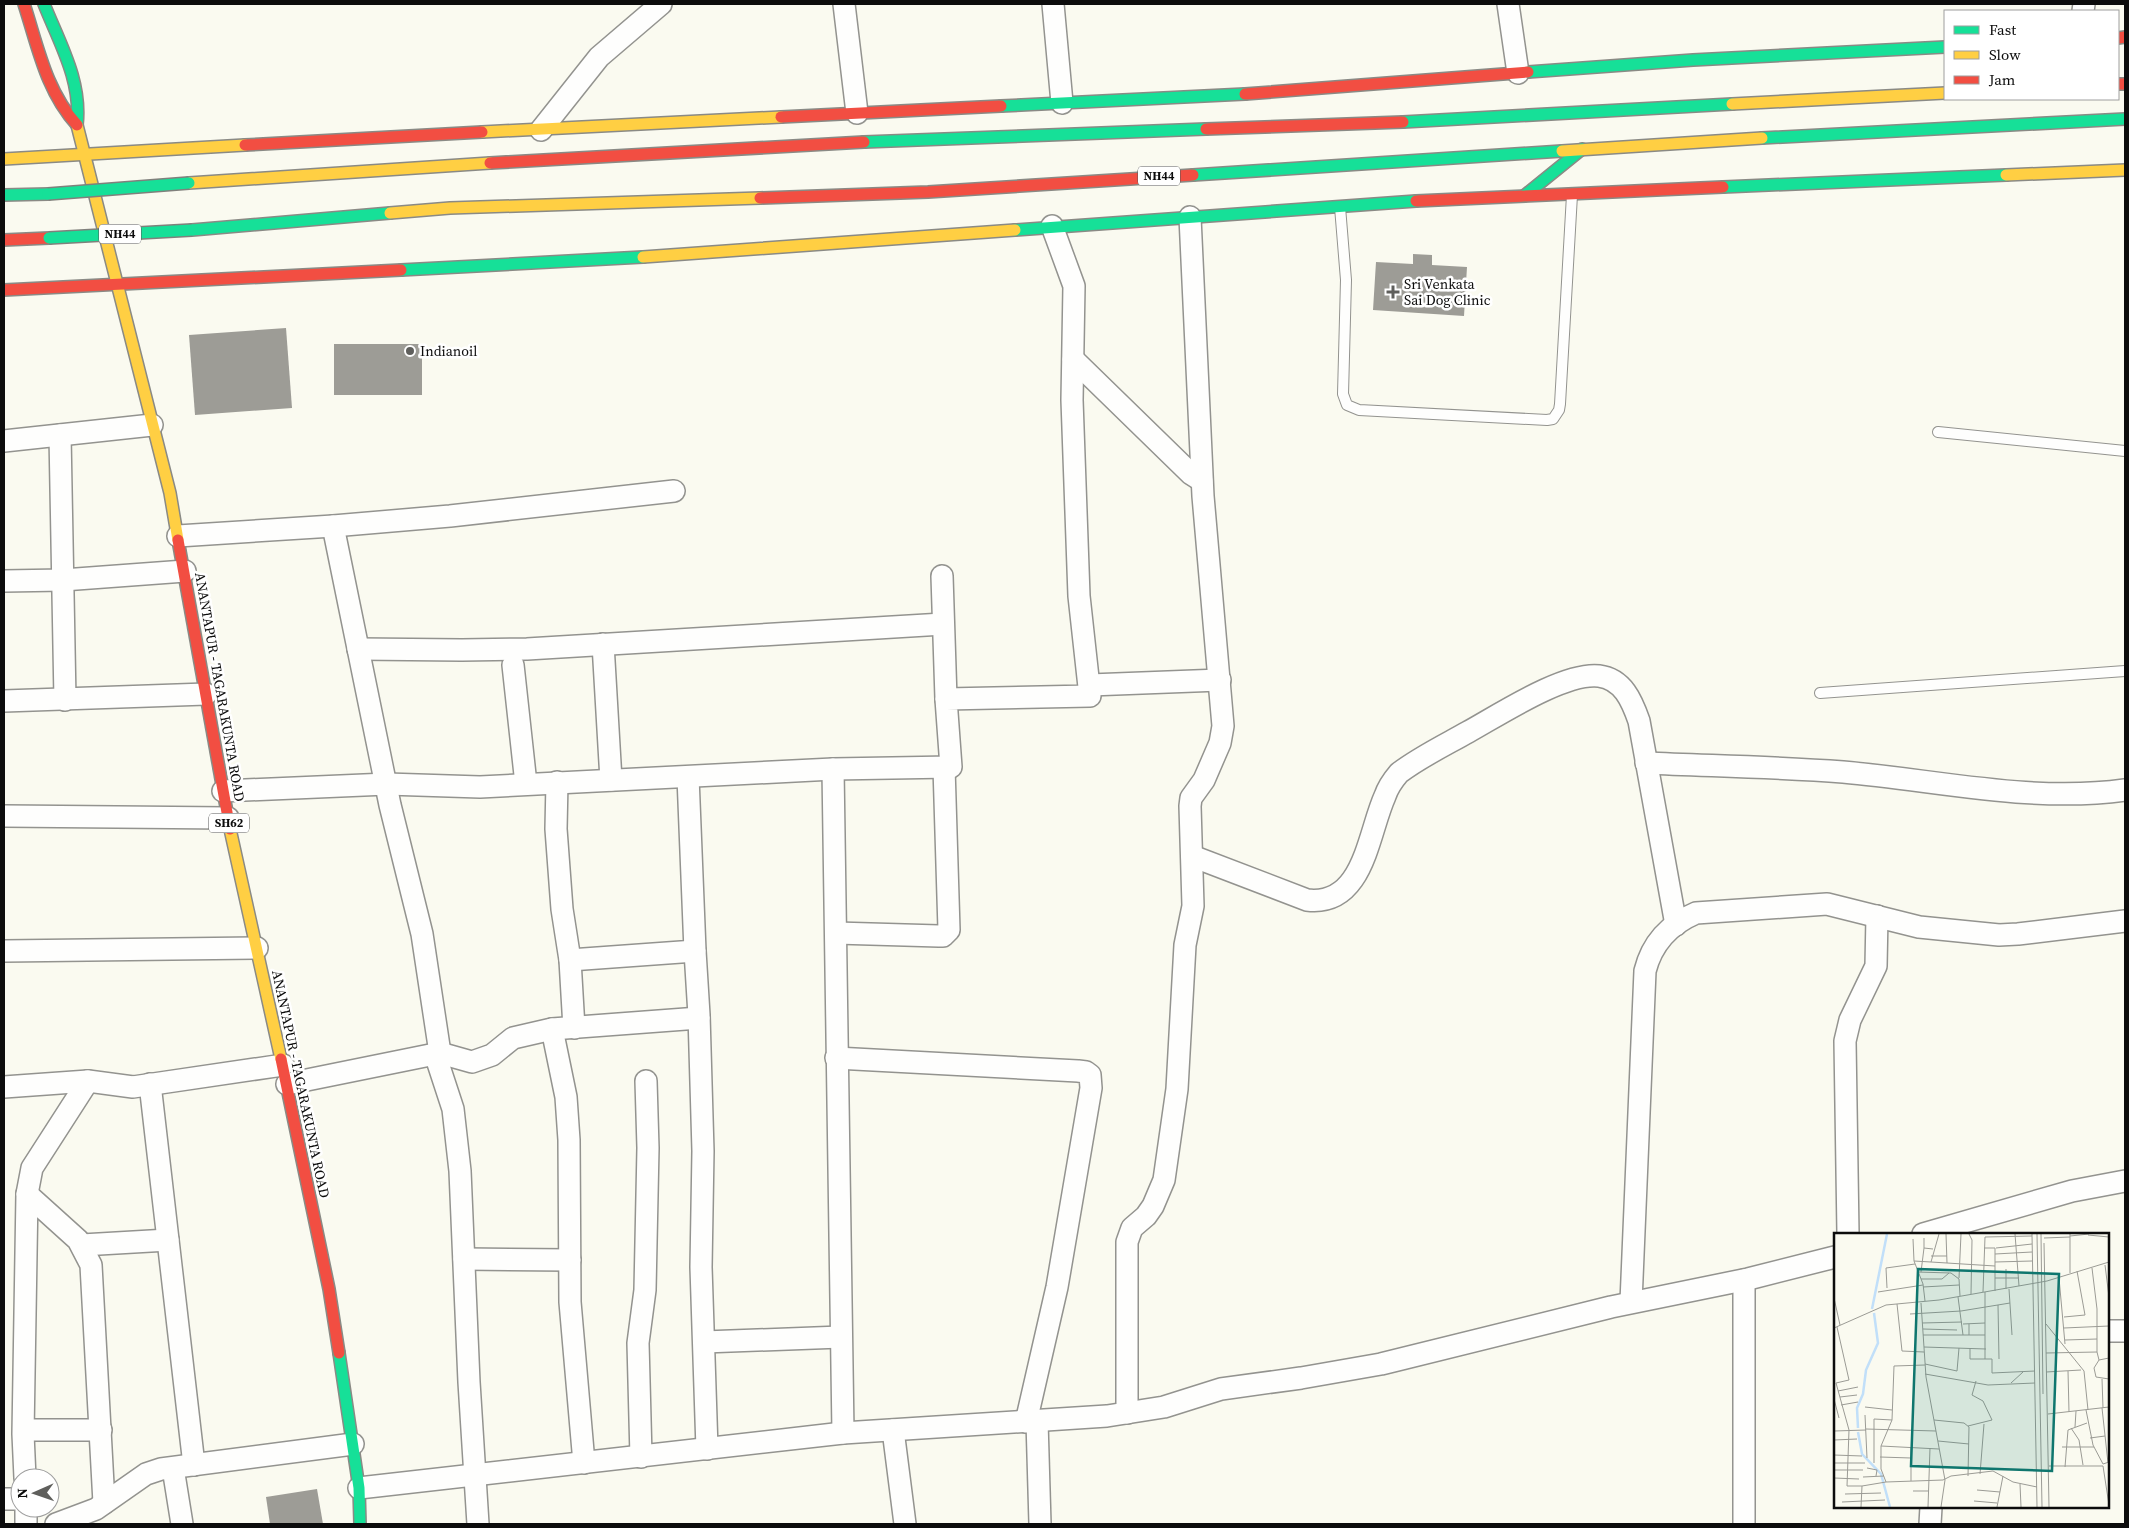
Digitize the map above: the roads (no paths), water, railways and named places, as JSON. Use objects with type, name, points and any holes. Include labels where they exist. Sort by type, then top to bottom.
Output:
[{"type":"main road","points":[[24,4],[51,89],[63,110],[77,126]]},
{"type":"main road","points":[[44,4],[75,80],[79,106],[77,126]]},
{"type":"main road","points":[[4,159],[1255,93],[1693,60],[1944,47]]},
{"type":"main road","points":[[4,195],[48,194],[466,165],[911,140],[1363,124],[1944,93]]},
{"type":"main road","name":"NH44","points":[[4,240],[192,230],[450,208],[928,192],[1856,132],[2125,119]]},
{"type":"main road","name":"ANANTAPUR - TAGARAKUNTA ROAD","points":[[77,126],[86,155],[170,493],[228,818],[285,1075],[329,1289],[359,1488],[360,1524]]},
{"type":"main road","points":[[1524,196],[1582,149]]},
{"type":"main road","points":[[4,290],[568,262],[1340,206],[1524,196],[2125,170]]},
{"type":"street","points":[[540,130],[599,57],[661,4]]},
{"type":"street","points":[[844,4],[857,113]]},
{"type":"street","points":[[1053,4],[1062,103]]},
{"type":"street","points":[[1508,4],[1518,73]]},
{"type":"street","points":[[1127,1413],[1127,1242],[1132,1228],[1146,1216],[1153,1206],[1164,1180],[1179,1075],[1185,945],[1193,906],[1191,798],[1204,780],[1223,734],[1202,481],[1190,217]]},
{"type":"street","points":[[946,699],[1090,696],[1079,596],[1072,400],[1074,286],[1052,226]]},
{"type":"street","points":[[1073,359],[1191,474],[1202,481]]},
{"type":"street","points":[[4,441],[152,425]]},
{"type":"street","points":[[60,435],[65,700]]},
{"type":"street","points":[[178,536],[450,516],[674,491]]},
{"type":"street","points":[[333,526],[390,805],[422,934],[437,1053],[455,1120],[460,1171],[478,1524]]},
{"type":"street","points":[[4,581],[63,580],[185,571]]},
{"type":"street","points":[[223,791],[387,784],[480,787],[833,769],[951,767],[946,699],[942,576]]},
{"type":"street","points":[[358,649],[462,650],[603,644],[943,624]]},
{"type":"street","points":[[603,644],[611,780]]},
{"type":"street","points":[[513,665],[526,784]]},
{"type":"street","points":[[1192,856],[1307,900],[1317,901],[1335,896],[1345,889],[1355,877],[1362,863],[1384,797],[1399,773],[1528,699],[1580,677],[1600,676],[1619,684],[1633,704],[1646,762],[1676,925]]},
{"type":"street","points":[[1090,685],[1220,680]]},
{"type":"street","points":[[4,701],[206,694]]},
{"type":"street","points":[[1646,762],[1842,772],[2048,794],[2096,794],[2125,790]]},
{"type":"street","points":[[836,933],[943,936],[949,930],[944,768]]},
{"type":"street","points":[[833,769],[843,1433]]},
{"type":"street","points":[[688,777],[694,951],[700,1018],[704,1152],[701,1267],[707,1449]]},
{"type":"street","points":[[557,782],[556,828],[562,908],[570,960],[574,1028]]},
{"type":"street","points":[[4,816],[228,818]]},
{"type":"street","points":[[1631,1302],[1645,971],[1648,958],[1656,943],[1676,925],[1696,913],[1815,903],[1839,905],[1924,928],[1998,935],[2125,921]]},
{"type":"street","points":[[1848,1233],[1845,1041],[1850,1020],[1876,966],[1878,916]]},
{"type":"street","points":[[4,950],[257,948]]},
{"type":"street","points":[[570,960],[694,951]]},
{"type":"street","points":[[4,1087],[88,1081],[133,1087],[150,1084],[285,1075],[437,1053],[472,1062],[492,1056],[512,1038],[552,1029],[700,1018]]},
{"type":"street","points":[[552,1029],[566,1097],[569,1140],[571,1313],[584,1463]]},
{"type":"street","points":[[836,1058],[1078,1071],[1086,1072],[1090,1075],[1091,1088],[1032,1421],[1040,1524]]},
{"type":"street","points":[[25,1468],[27,1194],[32,1168],[88,1081]]},
{"type":"street","points":[[641,1457],[638,1343],[645,1290],[648,1148],[646,1081]]},
{"type":"street","points":[[150,1084],[194,1465]]},
{"type":"street","points":[[1930,1233],[2072,1191],[2125,1181]]},
{"type":"street","points":[[27,1194],[82,1245],[89,1257],[93,1275],[101,1430],[99,1512]]},
{"type":"street","points":[[82,1245],[168,1240]]},
{"type":"street","points":[[359,1488],[843,1433],[1127,1413],[1164,1407],[1221,1389],[1381,1364],[1631,1302],[1744,1280],[1834,1258]]},
{"type":"street","points":[[464,1259],[570,1260]]},
{"type":"street","points":[[1744,1280],[1744,1524]]},
{"type":"street","points":[[2109,1331],[2125,1331]]},
{"type":"street","points":[[704,1342],[841,1337]]},
{"type":"street","points":[[24,1430],[101,1430]]},
{"type":"street","points":[[893,1430],[904,1524]]},
{"type":"street","points":[[56,1524],[99,1512],[146,1474],[173,1468],[353,1444]]},
{"type":"street","points":[[173,1468],[182,1524]]},
{"type":"street","points":[[1930,1524],[1931,1508]]},
{"type":"lane","points":[[1340,206],[1346,273],[1343,394],[1347,405],[1359,410],[1547,420],[1553,419],[1560,404],[1572,194]]},
{"type":"lane","points":[[1938,432],[2125,451]]},
{"type":"lane","points":[[1820,693],[2125,671]]},
{"type":"place","name":"Sri Venkata Sai Dog Clinic","points":[[1393,292]]},
{"type":"place","name":"Indianoil","points":[[410,351]]}]
